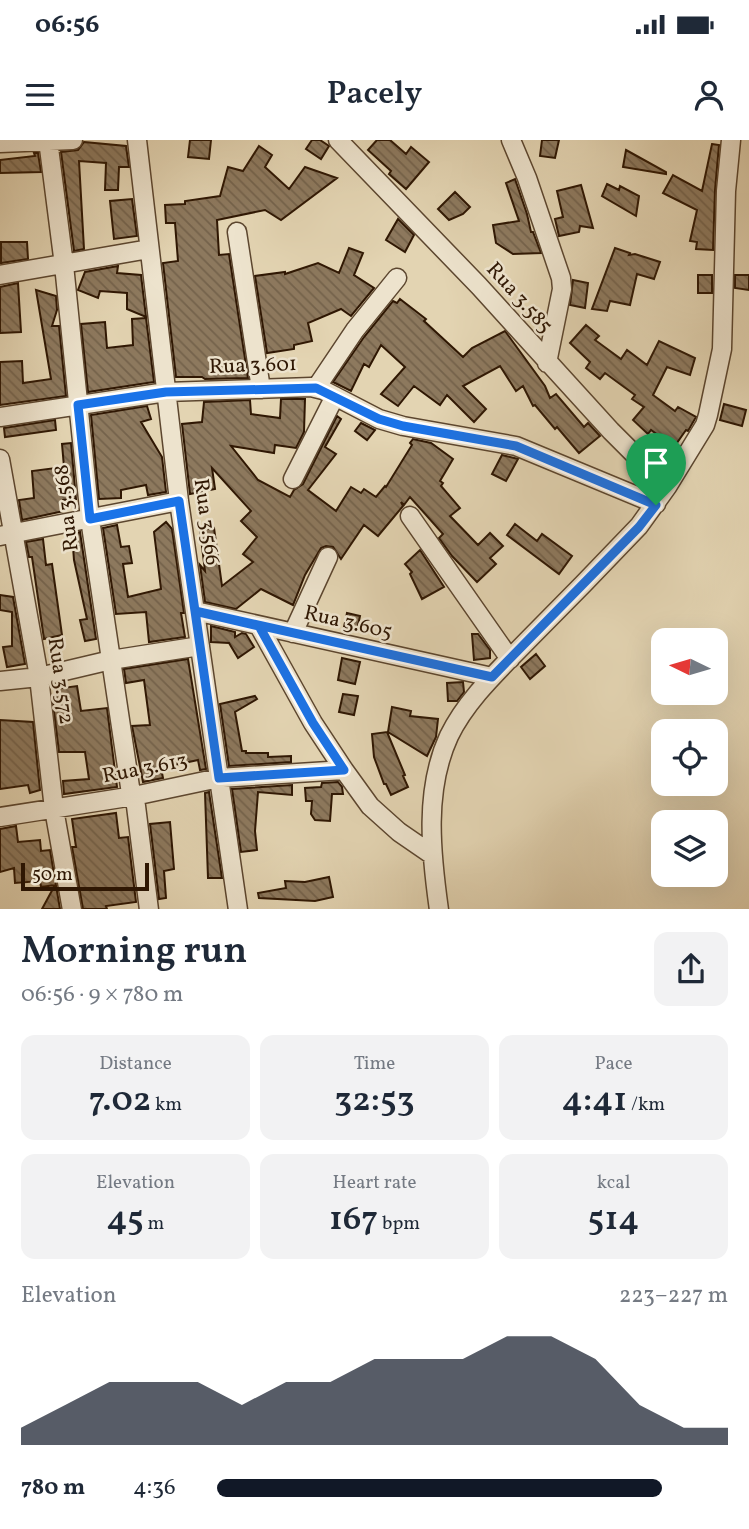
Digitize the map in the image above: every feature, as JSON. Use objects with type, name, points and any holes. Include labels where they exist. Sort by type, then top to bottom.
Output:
[{"type":"street","points":[[0,143],[73,140]]},
{"type":"street","name":"Rua 3.566","points":[[137,140],[179,501],[239,909]]},
{"type":"street","name":"Rua 3.585","points":[[338,140],[479,286],[547,363],[667,486]]},
{"type":"street","points":[[511,140],[561,278],[562,289],[547,363]]},
{"type":"street","points":[[439,909],[431,854],[430,822],[436,785],[449,737],[468,706],[492,677],[639,527],[656,505],[705,425],[722,349],[726,191],[731,140]]},
{"type":"street","name":"Rua 3.568","points":[[48,141],[64,265],[90,519],[149,909]]},
{"type":"street","points":[[237,232],[261,389]]},
{"type":"street","points":[[0,275],[149,249]]},
{"type":"street","points":[[316,388],[355,330],[397,278]]},
{"type":"street","name":"Rua 3.601","points":[[0,417],[166,392],[316,388],[379,419],[403,426],[516,446],[656,505]]},
{"type":"street","points":[[293,479],[335,396]]},
{"type":"street","name":"Rua 3.572","points":[[0,459],[6,535],[38,677],[54,808],[72,909]]},
{"type":"street","points":[[6,535],[179,501]]},
{"type":"street","points":[[410,516],[510,659]]},
{"type":"street","points":[[293,634],[328,556]]},
{"type":"street","name":"Rua 3.605","points":[[195,611],[492,677]]},
{"type":"street","points":[[259,626],[306,712],[370,806],[399,832],[431,854]]},
{"type":"street","points":[[0,681],[38,677],[111,660],[200,646]]},
{"type":"street","name":"Rua 3.613","points":[[0,817],[134,796],[219,778],[344,770]]},
{"type":"building","points":[[190,140],[211,140],[209,159],[188,157]]},
{"type":"building","points":[[312,140],[320,140],[329,146],[321,159],[306,149]]},
{"type":"building","points":[[377,140],[390,140],[406,154],[411,147],[429,162],[406,189],[368,150]]},
{"type":"building","points":[[542,140],[559,140],[555,158],[540,156]]},
{"type":"building","points":[[84,142],[126,146],[129,167],[119,167],[118,190],[105,190],[106,163],[79,161],[84,249],[74,251],[61,152],[78,150]]},
{"type":"building","points":[[712,144],[719,145],[713,250],[696,249],[697,242],[690,241],[697,210],[663,193],[673,175],[702,191]]},
{"type":"building","points":[[259,146],[272,155],[265,167],[289,189],[305,167],[337,178],[281,220],[265,210],[217,220],[219,255],[229,254],[248,378],[176,377],[163,263],[178,261],[175,223],[166,223],[165,205],[185,204],[185,201],[220,196],[228,167],[243,171]]},
{"type":"building","points":[[626,150],[666,172],[666,174],[623,167]]},
{"type":"building","points":[[34,153],[38,153],[41,172],[0,173],[0,160],[35,156]]},
{"type":"building","points":[[515,179],[531,232],[541,253],[513,254],[496,243],[493,225],[519,221],[506,183]]},
{"type":"building","points":[[607,184],[619,190],[620,186],[639,196],[636,216],[602,196]]},
{"type":"building","points":[[581,185],[593,228],[580,226],[579,232],[559,236],[555,219],[563,217],[557,191]]},
{"type":"building","points":[[455,192],[470,207],[463,214],[449,220],[438,209]]},
{"type":"building","points":[[132,199],[137,236],[114,239],[110,201]]},
{"type":"building","points":[[398,219],[414,235],[405,252],[386,240]]},
{"type":"building","points":[[1,242],[27,242],[28,259],[1,263]]},
{"type":"building","points":[[349,248],[363,253],[354,275],[374,288],[351,316],[341,309],[308,323],[312,341],[294,345],[294,349],[267,353],[255,276],[285,274],[318,263],[339,273]]},
{"type":"building","points":[[615,248],[630,253],[629,255],[635,254],[660,262],[654,279],[637,274],[630,305],[610,301],[607,311],[592,309]]},
{"type":"building","points":[[118,266],[117,273],[141,275],[146,317],[127,309],[127,293],[100,291],[98,298],[78,290],[85,272]]},
{"type":"building","points":[[698,275],[712,275],[712,293],[698,293]]},
{"type":"building","points":[[735,275],[749,275],[749,290],[735,288]]},
{"type":"building","points":[[573,280],[588,283],[585,308],[570,305]]},
{"type":"building","points":[[18,283],[21,332],[0,333],[0,287]]},
{"type":"building","points":[[36,290],[56,296],[57,310],[52,326],[59,326],[66,396],[0,405],[0,362],[22,361],[23,383],[51,379]]},
{"type":"building","points":[[400,299],[426,319],[424,321],[463,357],[472,348],[505,331],[545,386],[550,398],[556,394],[584,427],[588,423],[600,436],[579,453],[557,427],[555,429],[535,405],[533,406],[523,386],[516,391],[500,366],[463,386],[486,409],[474,422],[447,395],[440,405],[414,386],[398,406],[381,394],[405,367],[381,345],[369,367],[364,364],[351,391],[333,382],[393,301],[397,303]]},
{"type":"building","points":[[146,318],[154,382],[88,392],[81,324],[105,322],[107,348],[133,345],[132,319]]},
{"type":"building","points":[[586,325],[599,336],[595,340],[621,359],[627,350],[647,365],[659,341],[695,358],[690,375],[667,367],[653,395],[675,411],[678,407],[696,417],[674,447],[651,430],[648,434],[633,420],[644,407],[632,399],[635,395],[605,373],[600,379],[586,368],[590,362],[570,343]]},
{"type":"building","points":[[281,399],[305,399],[304,432],[296,448],[275,445],[274,453],[231,446],[258,480],[290,497],[294,490],[303,484],[337,416],[341,419],[325,447],[336,454],[308,490],[336,511],[351,487],[361,493],[364,489],[376,497],[386,487],[413,439],[431,443],[453,459],[440,481],[443,483],[441,486],[460,508],[450,516],[478,545],[490,533],[503,546],[490,558],[496,564],[477,582],[452,556],[439,538],[443,534],[410,497],[404,505],[401,502],[403,506],[378,536],[364,525],[341,559],[333,547],[321,548],[305,575],[293,605],[261,589],[236,609],[205,602],[200,565],[205,571],[200,530],[214,528],[222,586],[253,562],[243,554],[257,537],[241,521],[251,511],[212,468],[215,489],[190,494],[182,424],[202,422],[204,402],[250,400],[251,414],[280,418]]},
{"type":"building","points":[[724,404],[746,410],[742,426],[720,420]]},
{"type":"building","points":[[147,406],[151,419],[141,422],[162,457],[166,492],[148,495],[146,485],[121,490],[121,498],[99,499],[91,415]]},
{"type":"building","points":[[55,420],[56,430],[5,437],[4,428]]},
{"type":"building","points":[[361,423],[375,430],[367,440],[355,431]]},
{"type":"building","points":[[71,443],[76,499],[63,500],[64,511],[22,520],[19,500],[34,498],[32,471],[64,467],[62,444]]},
{"type":"building","points":[[502,455],[518,459],[506,481],[492,474]]},
{"type":"building","points":[[166,522],[172,529],[185,637],[149,642],[146,612],[116,614],[103,528],[117,525],[121,547],[129,546],[132,563],[123,564],[128,597],[161,589],[154,532]]},
{"type":"building","points":[[515,524],[537,541],[542,534],[572,556],[559,574],[507,535]]},
{"type":"building","points":[[80,532],[96,639],[85,641],[80,620],[87,619],[74,560],[72,534]]},
{"type":"building","points":[[43,539],[46,565],[52,564],[62,635],[44,639],[32,557],[29,557],[26,542]]},
{"type":"building","points":[[420,550],[444,587],[422,599],[410,574],[412,572],[405,564]]},
{"type":"building","points":[[0,595],[13,597],[25,664],[7,667],[3,647],[12,646],[12,612],[0,610]]},
{"type":"building","points":[[347,613],[360,616],[357,630],[344,627]]},
{"type":"building","points":[[211,626],[235,632],[235,637],[246,634],[254,647],[238,658],[229,643],[211,642]]},
{"type":"building","points":[[472,634],[478,634],[490,650],[490,658],[474,660]]},
{"type":"building","points":[[536,654],[545,666],[530,679],[521,667]]},
{"type":"building","points":[[342,658],[360,662],[355,684],[338,680]]},
{"type":"building","points":[[188,659],[206,769],[200,770],[198,760],[161,768],[163,778],[143,782],[132,726],[150,725],[144,680],[126,683],[124,669]]},
{"type":"building","points":[[463,682],[464,692],[457,701],[448,701],[447,683]]},
{"type":"building","points":[[77,686],[81,711],[107,708],[117,787],[64,794],[63,781],[89,779],[85,752],[59,752],[53,703],[57,703],[55,689]]},
{"type":"building","points":[[343,694],[358,696],[354,715],[339,712]]},
{"type":"building","points":[[255,696],[257,699],[235,712],[242,751],[268,753],[268,757],[291,756],[291,762],[229,766],[220,704]]},
{"type":"building","points":[[392,707],[411,711],[410,716],[438,719],[436,737],[427,756],[388,732]]},
{"type":"building","points":[[0,720],[33,722],[40,790],[30,793],[28,785],[0,789]]},
{"type":"building","points":[[387,732],[408,787],[391,795],[374,757],[372,734]]},
{"type":"building","points":[[338,782],[343,794],[332,794],[330,821],[315,820],[311,814],[312,801],[306,801],[305,788]]},
{"type":"building","points":[[292,785],[292,795],[258,792],[255,831],[257,850],[241,852],[232,789]]},
{"type":"building","points":[[209,792],[222,878],[208,878],[205,793]]},
{"type":"building","points":[[116,813],[119,838],[128,837],[136,902],[106,906],[107,909],[83,909],[72,847],[76,847],[72,819]]},
{"type":"building","points":[[170,822],[174,869],[164,871],[166,898],[159,899],[150,824]]},
{"type":"building","points":[[16,826],[18,842],[40,840],[41,851],[50,850],[60,909],[42,909],[55,885],[41,887],[40,881],[15,883],[14,868],[0,872],[0,829]]},
{"type":"building","points":[[329,877],[333,897],[315,901],[259,898],[258,893],[286,888],[285,881],[305,882]]},
{"type":"route","points":[[656,505],[516,446],[403,426],[379,419],[323,390],[311,387],[166,392],[78,405],[90,519],[179,501],[195,611],[259,626],[313,723],[344,770],[219,778],[195,611],[492,677],[639,527],[656,505]]}]
